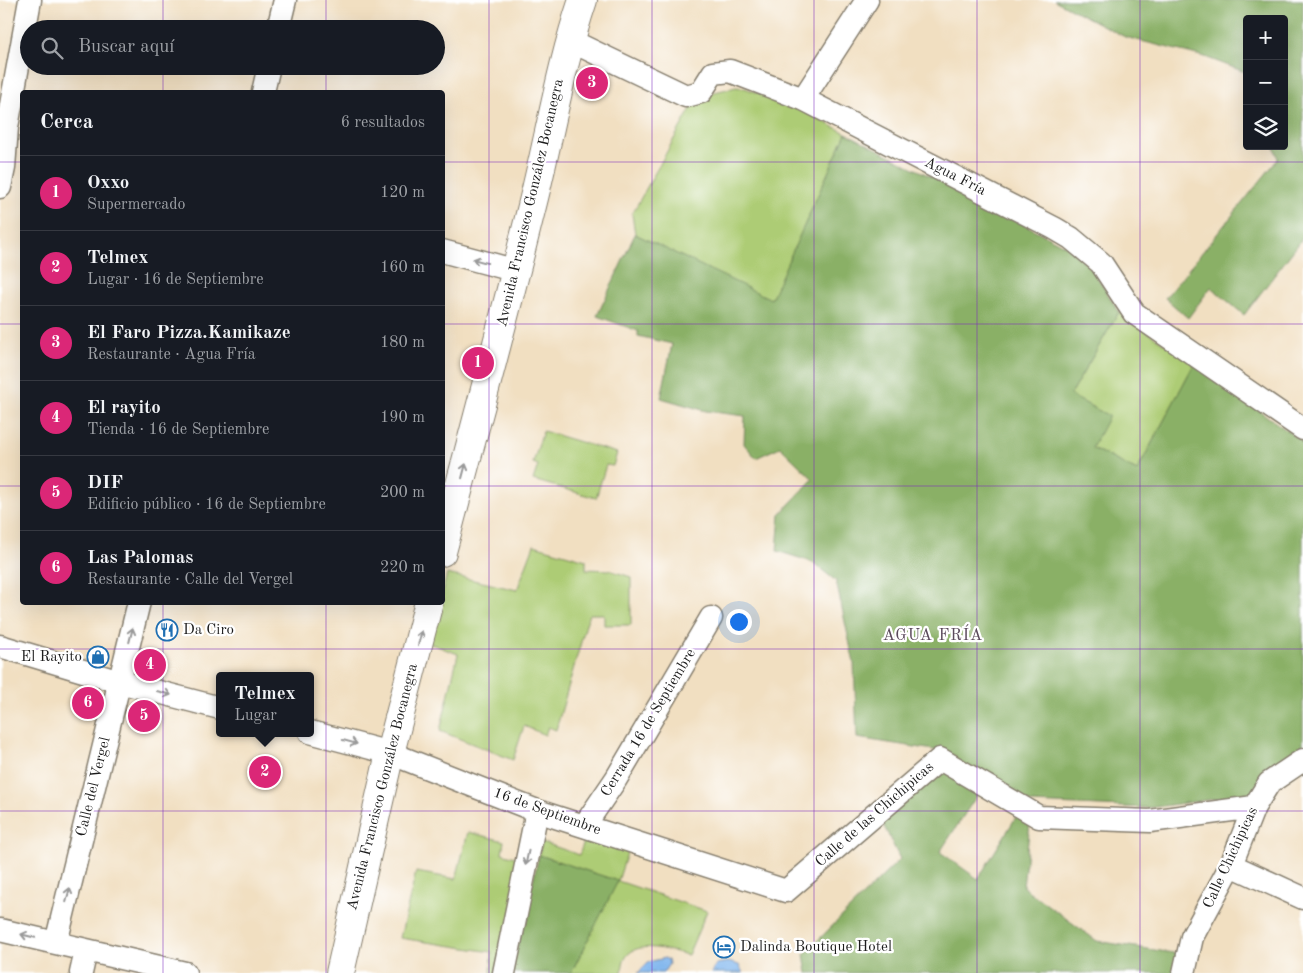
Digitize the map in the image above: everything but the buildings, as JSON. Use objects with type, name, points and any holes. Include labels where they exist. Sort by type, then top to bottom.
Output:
[{"type":"street","points":[[28,20],[30,0]]},
{"type":"street","points":[[280,20],[284,0]]},
{"type":"street","name":"Avenida Francisco González Bocanegra","points":[[445,541],[517,271],[548,143],[570,40],[583,0]]},
{"type":"street","points":[[803,99],[867,0]]},
{"type":"street","name":"Agua Fría","points":[[570,40],[686,96],[697,95],[713,73],[724,70],[803,99],[1071,238],[1101,263],[1134,313],[1303,429]]},
{"type":"street","points":[[0,187],[15,130],[21,75]]},
{"type":"street","points":[[263,90],[267,75]]},
{"type":"street","points":[[445,252],[517,271]]},
{"type":"street","name":"Calle del Vergel","points":[[56,943],[138,605]]},
{"type":"street","name":"Avenida Francisco González Bocanegra","points":[[340,973],[390,753],[428,605]]},
{"type":"street","name":"Cerrada 16 de Septiembre","points":[[584,826],[616,779],[712,618]]},
{"type":"street","points":[[0,646],[120,682],[216,707]]},
{"type":"street","name":"16 de Septiembre","points":[[314,733],[390,753],[537,811],[786,891]]},
{"type":"street","name":"Calle de las Chichipicas","points":[[786,891],[940,759],[1040,817],[1150,821],[1254,807]]},
{"type":"street","name":"Calle Chichipicas","points":[[1184,973],[1192,937],[1231,865],[1254,807],[1269,783],[1303,760]]},
{"type":"street","points":[[504,973],[537,811]]},
{"type":"street","points":[[1231,865],[1303,898]]},
{"type":"street","points":[[0,930],[185,973]]},
{"type":"street","points":[[81,973],[86,951]]},
{"type":"green space","points":[[1054,0],[1303,0],[1303,238],[1244,315],[1211,287],[1188,318],[1165,298],[1278,159],[1275,150],[1288,150],[1288,15],[1243,15],[1243,71],[1205,57],[1125,37]]},
{"type":"green space","points":[[736,87],[745,88],[799,109],[846,133],[771,300],[635,234],[632,214],[693,105],[710,93]]},
{"type":"green space","points":[[846,133],[1066,246],[1093,270],[1119,312],[1070,395],[1109,416],[1092,448],[1137,471],[1194,364],[1303,442],[1303,749],[1263,773],[1252,794],[1148,808],[1030,803],[934,750],[857,738],[854,663],[836,581],[812,562],[777,551],[780,514],[813,479],[780,447],[756,458],[744,444],[745,416],[706,411],[661,398],[672,344],[638,336],[638,331],[597,316],[635,234],[771,299]]},
{"type":"green space","points":[[1119,312],[1194,364],[1137,471],[1092,448],[1070,395]]},
{"type":"green space","points":[[543,431],[617,453],[613,466],[606,465],[596,498],[533,480],[538,465],[533,463]]},
{"type":"green space","points":[[534,545],[586,560],[586,569],[609,570],[631,577],[631,625],[604,625],[604,614],[589,614],[556,730],[548,727],[545,735],[524,726],[513,760],[440,731],[458,654],[426,642],[437,605],[445,605],[445,582],[447,574],[517,590]]},
{"type":"green space","points":[[938,765],[981,789],[940,852],[978,879],[1016,817],[1030,823],[1023,887],[1097,941],[1180,954],[1176,973],[807,973],[804,954],[900,859],[879,816]]},
{"type":"green space","points":[[468,832],[504,841],[502,853],[531,862],[507,973],[491,973],[492,952],[400,938],[416,872],[456,879]]},
{"type":"green space","points":[[587,834],[630,844],[618,881],[707,911],[688,955],[657,948],[637,949],[630,953],[624,961],[622,973],[571,973],[617,881],[539,855],[542,842],[579,855]]},
{"type":"green space","points":[[539,855],[618,881],[571,973],[511,973]]},
{"type":"water","points":[[665,958],[669,964],[663,973],[638,973],[648,962]]},
{"type":"water","points":[[728,962],[739,965],[743,973],[711,973],[716,964]]},
{"type":"place","name":"El Faro Pizza.Kamikaze","points":[[592,83]]},
{"type":"place","name":"Oxxo","points":[[478,363]]},
{"type":"place","name":"Da Ciro","points":[[167,630]]},
{"type":"place","name":"El Rayito","points":[[98,657]]},
{"type":"place","name":"El rayito","points":[[150,665]]},
{"type":"place","name":"Las Palomas","points":[[88,703]]},
{"type":"place","name":"DIF","points":[[144,716]]},
{"type":"place","name":"Telmex","points":[[265,772]]},
{"type":"place","name":"Dalinda Boutique Hotel","points":[[724,947]]},
{"type":"district","name":"AGUA FRÍA","points":[[933,636]]}]
